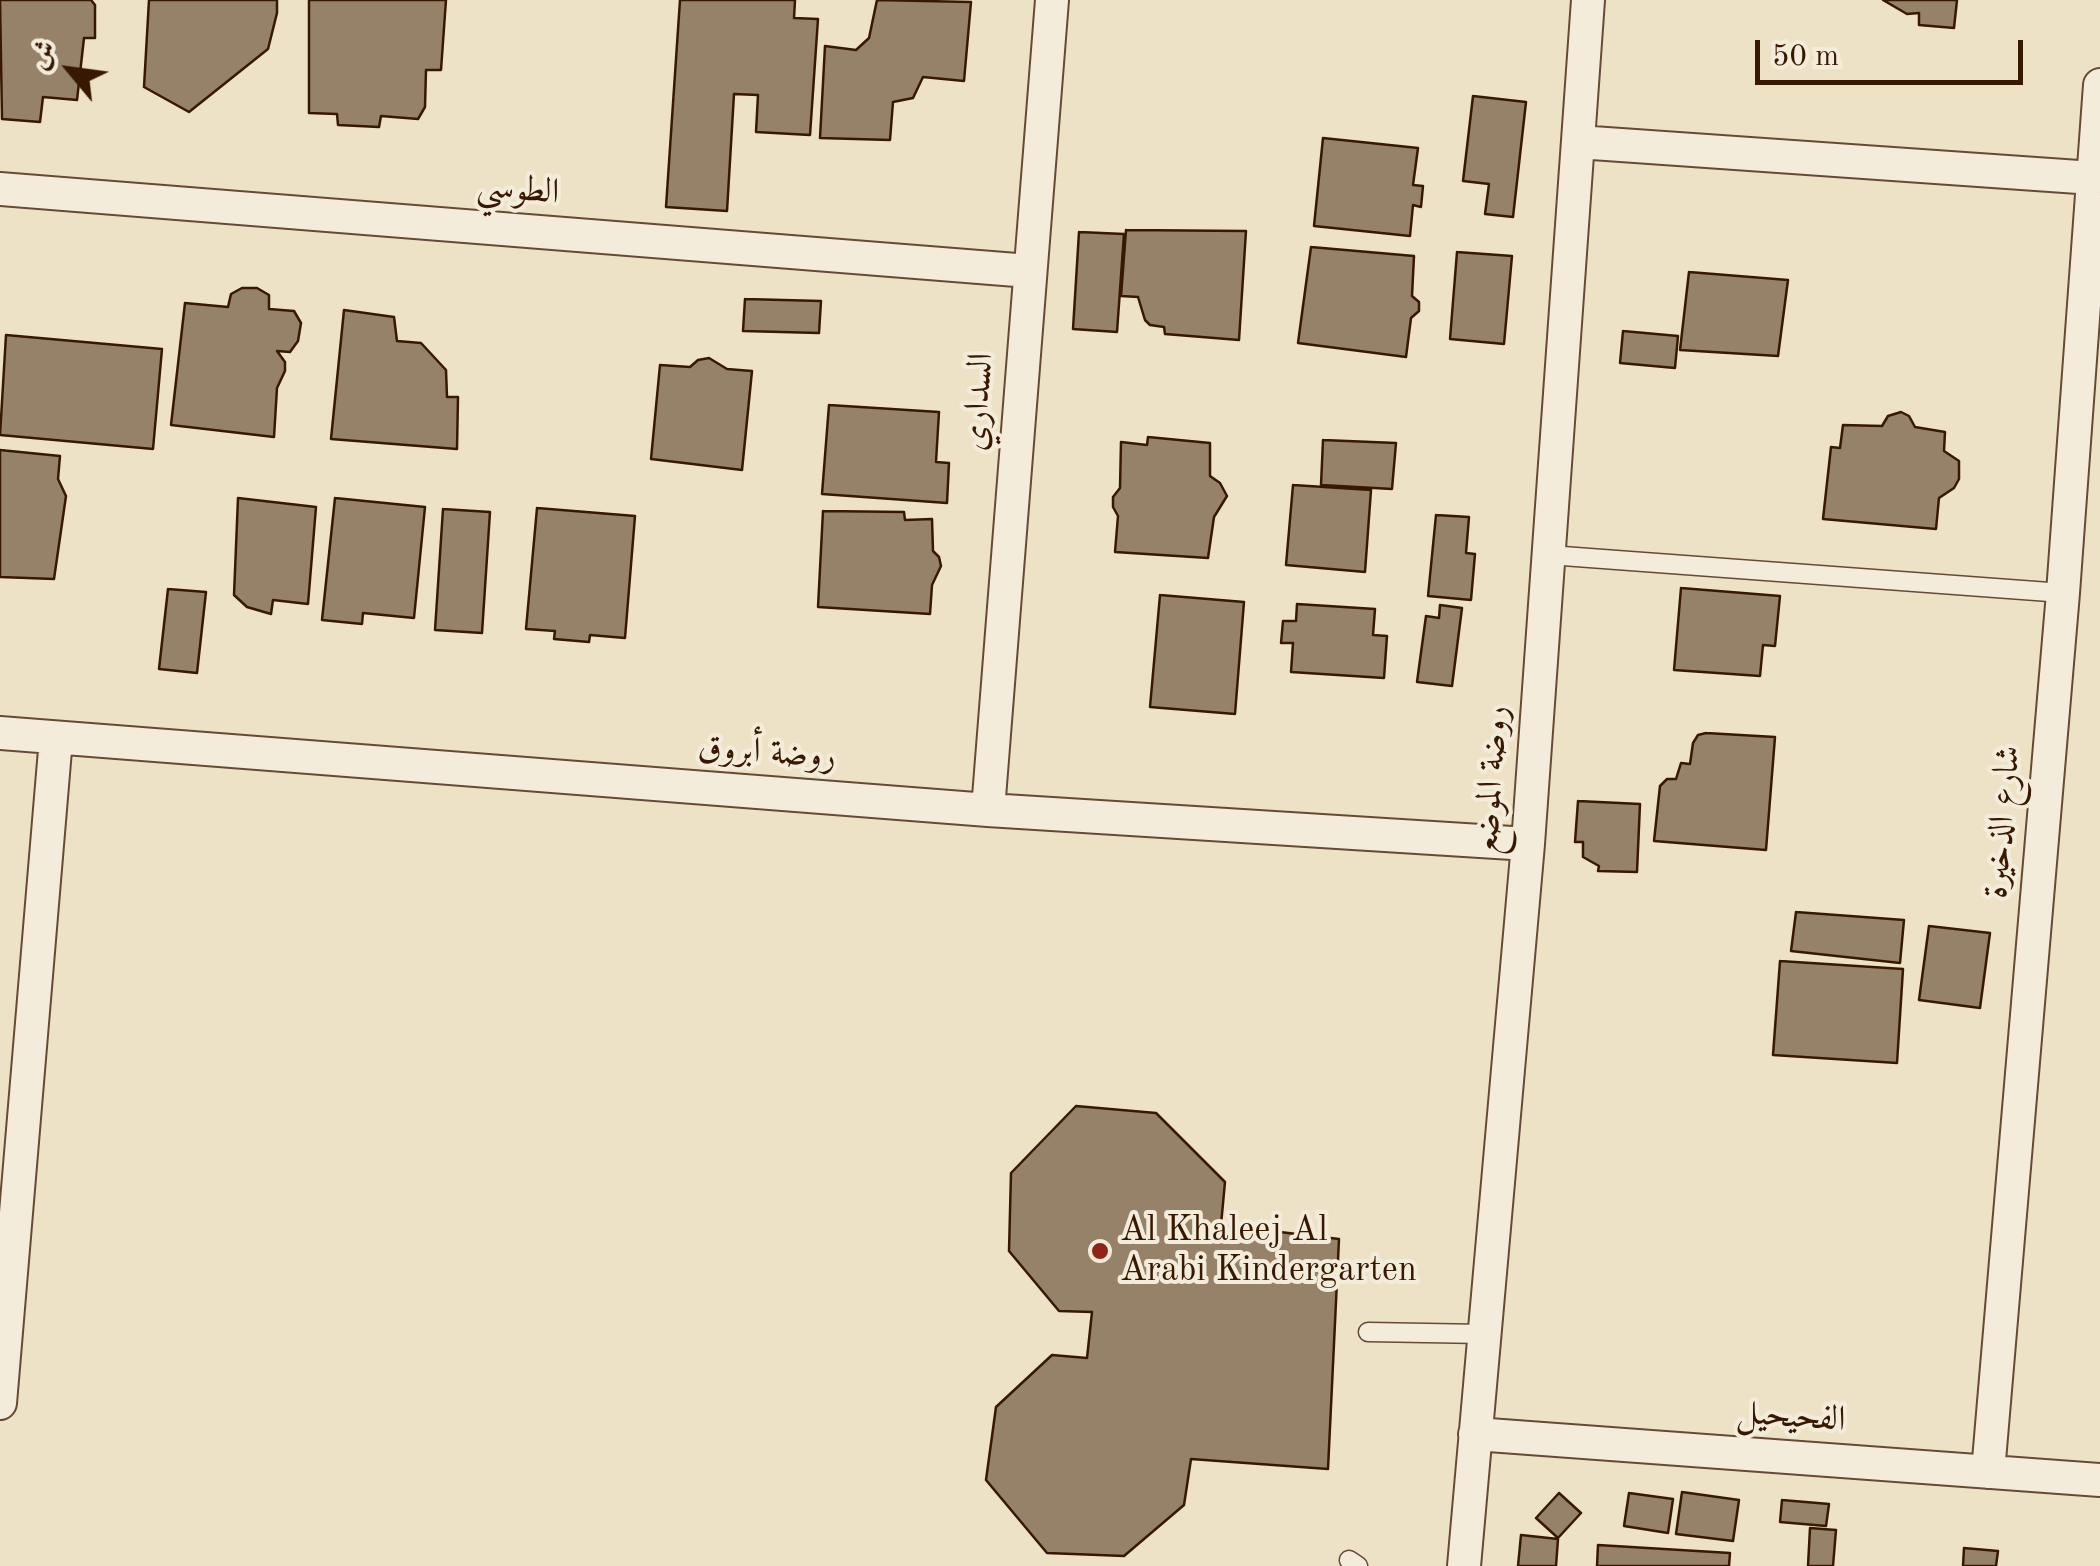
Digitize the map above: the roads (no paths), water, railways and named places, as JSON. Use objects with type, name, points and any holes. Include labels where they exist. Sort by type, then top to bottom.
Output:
[{"type":"street","name":"السداري","points":[[988,810],[1052,0]]},
{"type":"street","name":"روضة الموضع","points":[[1464,1566],[1528,844],[1588,0]]},
{"type":"street","name":"شارع الذخيرة","points":[[1988,1472],[2063,592],[2086,461],[2093,178],[2100,85]]},
{"type":"street","points":[[1578,142],[2093,178]]},
{"type":"street","name":"الطوسي","points":[[0,188],[1029,271]]},
{"type":"street","name":"روضة أبروق","points":[[0,733],[988,810],[1528,844]]},
{"type":"street","points":[[0,1403],[56,738]]},
{"type":"street","name":"الفحيحيل","points":[[1476,1434],[2100,1480]]},
{"type":"lane","points":[[1549,555],[2063,592]]},
{"type":"lane","points":[[1368,1332],[1484,1334]]},
{"type":"place","name":"Al Khaleej Al Arabi Kindergarten","points":[[1100,1251]]}]
